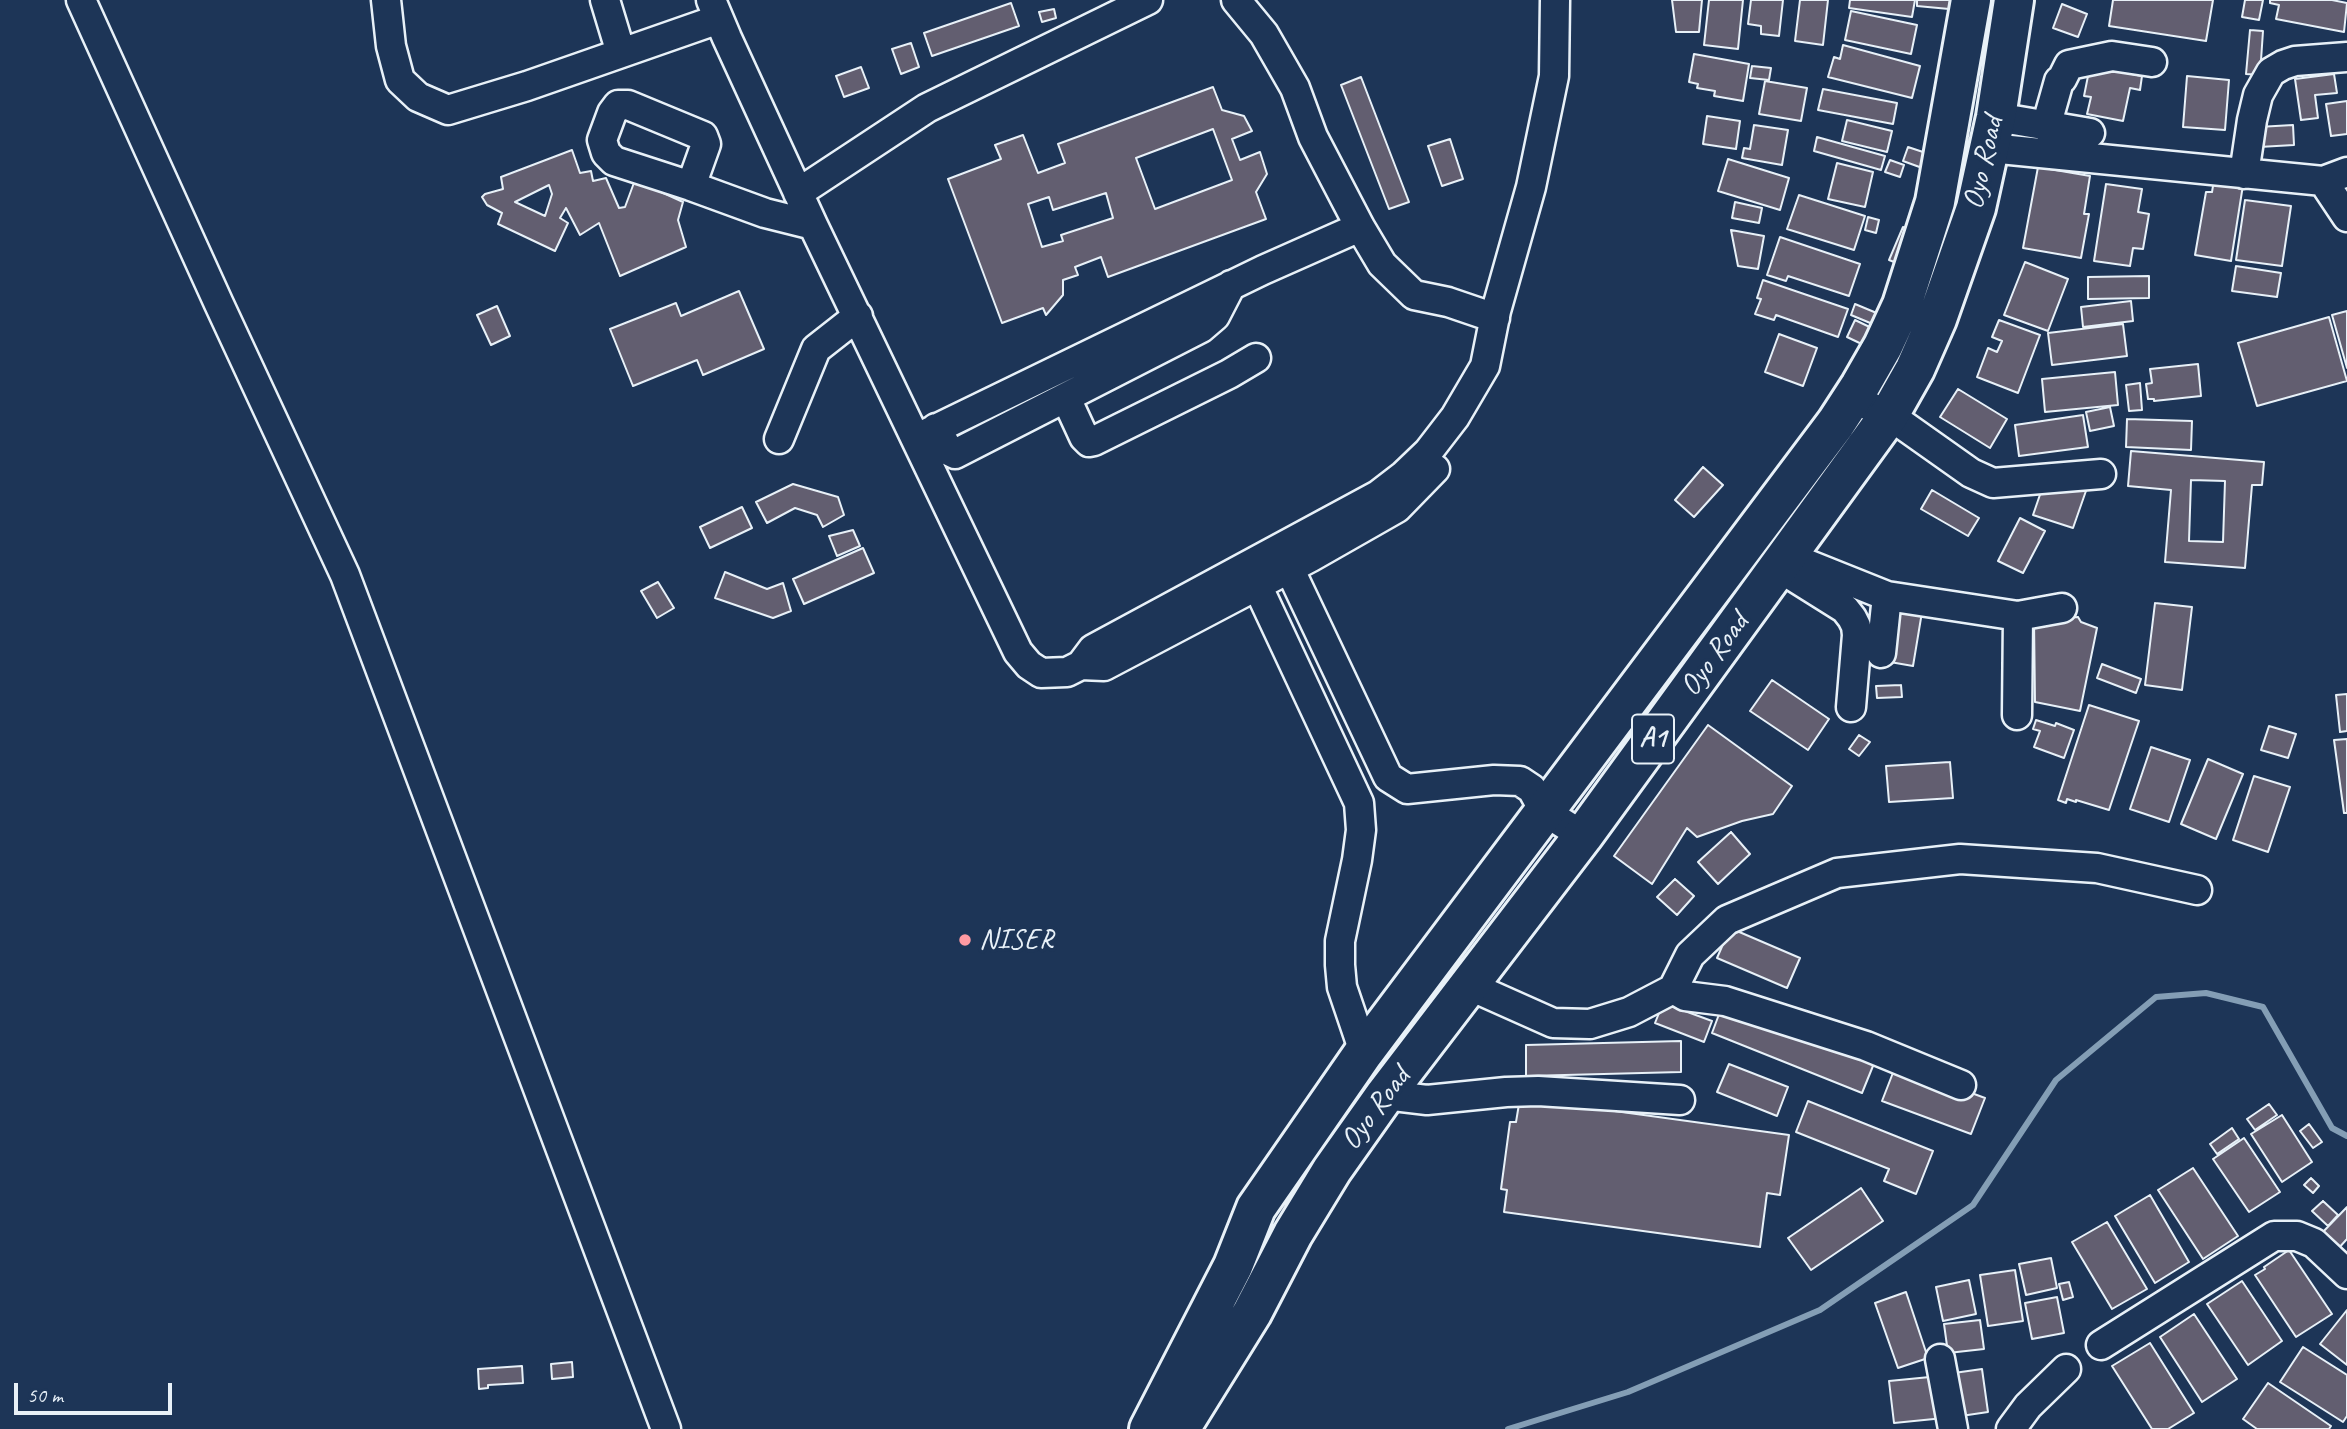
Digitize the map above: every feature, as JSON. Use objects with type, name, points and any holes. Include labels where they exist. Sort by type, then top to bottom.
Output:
[{"type":"highway","name":"Oyo Road","points":[[1149,1429],[1233,1266],[1256,1208],[1364,1052],[1836,423],[1883,346],[1902,305],[1935,202],[1971,0]]},
{"type":"highway","name":"Oyo Road","points":[[1180,1429],[1252,1313],[1293,1234],[1332,1170],[1583,836],[1889,415],[1915,369],[1959,261],[1976,208],[1993,132],[2014,0]]},
{"type":"street","points":[[81,0],[345,575],[666,1429]]},
{"type":"street","points":[[386,0],[391,46],[400,80],[418,97],[447,110],[621,53],[715,10],[798,193],[858,316],[926,433],[1018,652],[1029,665],[1041,673],[1067,672],[1081,665],[1093,649],[1284,558],[1397,508],[1451,452],[1500,365],[1533,248],[1564,110],[1572,60],[1570,0]]},
{"type":"street","points":[[605,0],[621,53]]},
{"type":"street","points":[[798,193],[927,108],[1148,0]]},
{"type":"street","points":[[1236,0],[1264,34],[1295,88],[1313,136],[1382,264],[1414,295],[1448,302],[1495,318]]},
{"type":"street","points":[[1284,558],[1404,475],[1428,452],[1455,416],[1485,366],[1495,318],[1531,187],[1554,76],[1555,0]]},
{"type":"street","points":[[2046,127],[2059,81],[2069,65],[2112,56],[2152,62]]},
{"type":"street","points":[[2244,174],[2258,95],[2272,72],[2295,61],[2347,57]]},
{"type":"street","points":[[1993,132],[2046,127],[2090,133]]},
{"type":"street","points":[[1993,132],[2244,174],[2335,177],[2347,217]]},
{"type":"street","points":[[691,186],[765,213],[813,225]]},
{"type":"street","points":[[926,433],[1231,285],[1360,227]]},
{"type":"street","points":[[926,433],[955,454],[1201,328],[1215,316],[1231,285]]},
{"type":"street","points":[[779,439],[816,349],[858,316]]},
{"type":"street","points":[[1066,398],[1084,437],[1088,442],[1094,441],[1256,358]]},
{"type":"street","points":[[1852,399],[1889,415],[1971,473],[1993,483],[2101,474]]},
{"type":"street","points":[[1284,558],[1388,778],[1407,789],[1494,780],[1520,781],[1532,789],[1544,811],[1583,836]]},
{"type":"street","points":[[1783,562],[1887,596],[2018,617],[2062,608]]},
{"type":"street","points":[[1783,562],[1844,609],[1856,626],[1851,707]]},
{"type":"street","points":[[1252,575],[1359,803],[1361,830],[1340,941],[1340,965],[1342,987],[1364,1052]]},
{"type":"street","points":[[1881,653],[1887,596]]},
{"type":"street","points":[[2017,715],[2018,617]]},
{"type":"street","points":[[1359,803],[1384,794],[1394,783]]},
{"type":"street","points":[[1470,986],[1553,1023],[1590,1024],[1629,1012],[1673,989],[1690,955],[1727,920],[1837,873],[1960,859],[2097,868],[2197,890]]},
{"type":"street","points":[[1673,989],[1685,996],[1725,1001],[1866,1045],[1961,1085]]},
{"type":"street","points":[[1385,1096],[1427,1100],[1538,1091],[1680,1100]]},
{"type":"street","points":[[2101,1345],[2274,1236],[2297,1236],[2314,1243],[2347,1274]]},
{"type":"street","points":[[1940,1359],[1953,1429]]},
{"type":"street","points":[[2011,1429],[2028,1406],[2066,1369]]},
{"type":"building","points":[[1672,0],[1702,0],[1699,32],[1676,32]]},
{"type":"building","points":[[1709,0],[1743,0],[1738,49],[1704,45]]},
{"type":"building","points":[[1751,0],[1783,0],[1779,36],[1761,34],[1761,26],[1748,24]]},
{"type":"building","points":[[1800,0],[1828,0],[1823,45],[1795,41]]},
{"type":"building","points":[[1850,0],[1915,0],[1912,17],[1849,8]]},
{"type":"building","points":[[1917,0],[1950,0],[1949,9],[1917,6]]},
{"type":"building","points":[[2113,0],[2213,0],[2206,41],[2109,26]]},
{"type":"building","points":[[2245,0],[2263,0],[2259,20],[2242,17]]},
{"type":"building","points":[[2270,0],[2332,0],[2347,3],[2344,32],[2276,19],[2279,5],[2270,3]]},
{"type":"building","points":[[1011,3],[1019,26],[932,56],[924,33]]},
{"type":"building","points":[[2062,4],[2087,14],[2078,37],[2053,28]]},
{"type":"building","points":[[1054,9],[1056,18],[1042,22],[1039,12]]},
{"type":"building","points":[[1851,11],[1917,25],[1911,54],[1845,40]]},
{"type":"building","points":[[2250,30],[2263,31],[2260,75],[2246,74]]},
{"type":"building","points":[[911,43],[919,67],[901,74],[892,49]]},
{"type":"building","points":[[1843,45],[1920,66],[1912,98],[1828,77],[1834,57],[1840,59]]},
{"type":"building","points":[[1694,54],[1749,64],[1743,101],[1714,96],[1715,91],[1697,88],[1698,84],[1689,82]]},
{"type":"building","points":[[1752,66],[1771,68],[1769,80],[1750,78]]},
{"type":"building","points":[[2090,66],[2142,76],[2140,90],[2130,88],[2123,121],[2087,114],[2091,97],[2084,96]]},
{"type":"building","points":[[861,67],[869,88],[844,97],[836,76]]},
{"type":"building","points":[[2334,74],[2337,93],[2315,95],[2318,118],[2301,120],[2295,79]]},
{"type":"building","points":[[2187,76],[2229,80],[2225,130],[2183,127]]},
{"type":"building","points":[[1361,77],[1409,202],[1389,209],[1341,85]]},
{"type":"building","points":[[1765,81],[1807,88],[1801,121],[1759,114]]},
{"type":"building","points":[[1213,87],[1222,110],[1244,116],[1252,131],[1232,139],[1240,160],[1260,152],[1267,174],[1256,192],[1266,219],[1108,277],[1101,257],[1075,267],[1078,275],[1063,280],[1063,295],[1046,315],[1043,308],[1002,323],[948,179],[1001,159],[995,145],[1023,135],[1038,173],[1065,163],[1058,144]],"holes":[[[1213,129],[1232,180],[1155,209],[1136,158]],[[1106,193],[1113,218],[1061,235],[1063,241],[1042,247],[1028,204],[1049,197],[1053,210]]]},
{"type":"building","points":[[1823,89],[1897,103],[1893,124],[1818,110]]},
{"type":"building","points":[[2347,101],[2347,134],[2331,136],[2326,104]]},
{"type":"building","points":[[1707,116],[1740,121],[1736,149],[1703,144]]},
{"type":"building","points":[[1847,120],[1892,131],[1887,152],[1842,141]]},
{"type":"building","points":[[1754,125],[1788,130],[1782,165],[1742,158],[1744,148],[1750,149]]},
{"type":"building","points":[[2293,125],[2294,145],[2259,147],[2258,127]]},
{"type":"building","points":[[1817,137],[1885,156],[1881,170],[1814,151]]},
{"type":"building","points":[[1450,139],[1463,179],[1442,186],[1428,146]]},
{"type":"building","points":[[1908,147],[1941,158],[1936,173],[1903,161]]},
{"type":"building","points":[[572,150],[580,173],[591,171],[593,181],[606,178],[619,208],[625,207],[635,180],[683,202],[678,220],[686,247],[620,276],[599,223],[580,235],[566,208],[560,218],[568,223],[555,251],[498,224],[502,213],[487,205],[482,197],[503,189],[501,177]],"holes":[[[549,185],[552,194],[545,216],[515,202]]]},
{"type":"building","points":[[1728,159],[1789,178],[1780,210],[1718,191]]},
{"type":"building","points":[[1890,160],[1904,165],[1900,177],[1885,172]]},
{"type":"building","points":[[1837,163],[1873,172],[1865,207],[1828,199]]},
{"type":"building","points":[[2038,167],[2090,176],[2084,214],[2089,214],[2081,258],[2023,248]]},
{"type":"building","points":[[2214,180],[2243,185],[2231,261],[2195,255],[2206,192],[2212,192]]},
{"type":"building","points":[[2106,184],[2142,189],[2138,212],[2149,214],[2143,249],[2133,248],[2130,266],[2094,261]]},
{"type":"building","points":[[1799,195],[1865,216],[1854,250],[1787,229]]},
{"type":"building","points":[[2245,200],[2291,206],[2282,266],[2236,260]]},
{"type":"building","points":[[1735,202],[1762,208],[1759,223],[1732,218]]},
{"type":"building","points":[[1868,217],[1879,220],[1876,233],[1865,230]]},
{"type":"building","points":[[1903,227],[1915,232],[1907,267],[1889,260]]},
{"type":"building","points":[[1731,230],[1764,236],[1758,269],[1738,266]]},
{"type":"building","points":[[1780,237],[1860,264],[1849,296],[1788,276],[1786,281],[1767,275]]},
{"type":"building","points":[[2025,262],[2068,279],[2048,331],[2004,315]]},
{"type":"building","points":[[2236,266],[2281,273],[2277,297],[2232,291]]},
{"type":"building","points":[[2149,276],[2149,298],[2088,299],[2088,277]]},
{"type":"building","points":[[1763,280],[1848,309],[1838,337],[1776,315],[1774,320],[1755,314],[1761,299],[1757,298]]},
{"type":"building","points":[[739,291],[764,349],[703,375],[697,360],[633,386],[610,329],[676,303],[681,316]]},
{"type":"building","points":[[2131,301],[2133,321],[2083,327],[2081,307]]},
{"type":"building","points":[[1855,304],[1879,314],[1875,325],[1851,315]]},
{"type":"building","points":[[497,306],[510,336],[491,345],[477,315]]},
{"type":"building","points":[[2347,311],[2347,368],[2332,315]]},
{"type":"building","points":[[2329,317],[2347,381],[2257,406],[2238,343]]},
{"type":"building","points":[[1855,320],[1878,331],[1870,348],[1847,337]]},
{"type":"building","points":[[1999,320],[2040,335],[2018,393],[1977,377],[1988,348],[1997,352],[2002,341],[1992,337]]},
{"type":"building","points":[[2123,324],[2127,356],[2052,365],[2048,333]]},
{"type":"building","points":[[1779,334],[1817,348],[1803,386],[1765,372]]},
{"type":"building","points":[[2198,364],[2201,396],[2154,401],[2148,399],[2146,384],[2152,383],[2150,369]]},
{"type":"building","points":[[2115,372],[2118,405],[2045,412],[2042,379]]},
{"type":"building","points":[[2140,383],[2142,410],[2129,411],[2126,385]]},
{"type":"building","points":[[1958,389],[2007,419],[1990,448],[1940,417]]},
{"type":"building","points":[[2110,407],[2114,426],[2090,431],[2086,412]]},
{"type":"building","points":[[2083,415],[2088,447],[2019,456],[2015,425]]},
{"type":"building","points":[[2127,419],[2192,421],[2191,450],[2126,447]]},
{"type":"building","points":[[2131,451],[2264,462],[2262,485],[2252,485],[2245,568],[2165,562],[2171,490],[2128,486]],"holes":[[[2191,480],[2225,481],[2223,542],[2189,541]]]},
{"type":"building","points":[[1703,467],[1723,485],[1694,517],[1675,500]]},
{"type":"building","points":[[2044,483],[2087,488],[2073,528],[2033,515]]},
{"type":"building","points":[[793,484],[838,497],[844,515],[823,527],[817,515],[795,508],[767,523],[756,502]]},
{"type":"building","points":[[1932,490],[1979,518],[1968,536],[1921,509]]},
{"type":"building","points":[[742,507],[752,528],[710,548],[700,527]]},
{"type":"building","points":[[2020,518],[2045,531],[2023,573],[1998,561]]},
{"type":"building","points":[[853,530],[860,546],[837,556],[829,536]]},
{"type":"building","points":[[863,548],[874,573],[804,604],[793,579]]},
{"type":"building","points":[[725,572],[767,589],[783,583],[791,611],[773,618],[715,598]]},
{"type":"building","points":[[658,582],[674,608],[657,618],[641,591]]},
{"type":"building","points":[[1900,603],[1923,606],[1913,666],[1890,662]]},
{"type":"building","points":[[2155,603],[2192,607],[2182,690],[2145,685]]},
{"type":"building","points":[[2078,617],[2081,622],[2097,628],[2080,711],[2035,702],[2034,621]]},
{"type":"building","points":[[2102,664],[2141,679],[2136,693],[2097,678]]},
{"type":"building","points":[[1772,680],[1829,719],[1808,750],[1750,711]]},
{"type":"building","points":[[1901,685],[1902,697],[1877,698],[1876,686]]},
{"type":"building","points":[[2347,694],[2347,731],[2340,732],[2336,695]]},
{"type":"building","points":[[2089,705],[2139,721],[2109,810],[2076,800],[2067,799],[2066,803],[2058,800]]},
{"type":"building","points":[[2036,720],[2055,726],[2056,723],[2074,730],[2064,758],[2034,747],[2040,731],[2033,729]]},
{"type":"building","points":[[1708,725],[1792,786],[1773,814],[1742,821],[1697,837],[1687,828],[1652,884],[1614,856]]},
{"type":"building","points":[[2269,726],[2296,734],[2288,758],[2261,750]]},
{"type":"building","points":[[1859,735],[1870,742],[1859,756],[1849,749]]},
{"type":"building","points":[[2347,739],[2347,813],[2344,813],[2334,740]]},
{"type":"building","points":[[2151,747],[2190,760],[2169,822],[2130,809]]},
{"type":"building","points":[[2208,759],[2243,774],[2216,839],[2181,824]]},
{"type":"building","points":[[1950,762],[1953,798],[1889,802],[1886,766]]},
{"type":"building","points":[[2254,776],[2290,787],[2268,852],[2233,840]]},
{"type":"building","points":[[1731,832],[1750,854],[1718,884],[1698,862]]},
{"type":"building","points":[[1675,879],[1694,896],[1677,915],[1657,897]]},
{"type":"building","points":[[1730,928],[1800,958],[1787,988],[1717,958]]},
{"type":"building","points":[[1724,1001],[1875,1061],[1862,1093],[1712,1033]]},
{"type":"building","points":[[1663,1003],[1712,1021],[1704,1042],[1655,1023]]},
{"type":"building","points":[[1681,1041],[1681,1072],[1526,1076],[1526,1045]]},
{"type":"building","points":[[1729,1064],[1788,1087],[1777,1116],[1717,1092]]},
{"type":"building","points":[[1896,1065],[1985,1098],[1971,1134],[1882,1101]]},
{"type":"building","points":[[1520,1098],[1789,1135],[1780,1195],[1767,1193],[1760,1247],[1504,1212],[1507,1190],[1501,1189],[1510,1122],[1516,1122]]},
{"type":"building","points":[[1808,1101],[1933,1151],[1916,1194],[1884,1181],[1889,1169],[1796,1132]]},
{"type":"building","points":[[2269,1104],[2277,1115],[2255,1130],[2247,1119]]},
{"type":"building","points":[[2282,1115],[2312,1162],[2282,1182],[2251,1134]]},
{"type":"building","points":[[2309,1124],[2322,1142],[2313,1148],[2300,1131]]},
{"type":"building","points":[[2232,1128],[2239,1139],[2217,1154],[2210,1144]]},
{"type":"building","points":[[2244,1138],[2280,1192],[2249,1212],[2213,1159]]},
{"type":"building","points":[[2193,1168],[2238,1236],[2203,1259],[2158,1190]]},
{"type":"building","points":[[2311,1178],[2319,1186],[2313,1193],[2304,1185]]},
{"type":"building","points":[[1861,1188],[1883,1221],[1811,1270],[1788,1238]]},
{"type":"building","points":[[2150,1195],[2189,1262],[2155,1283],[2115,1216]]},
{"type":"building","points":[[2323,1201],[2338,1215],[2328,1226],[2312,1211]]},
{"type":"building","points":[[2347,1207],[2347,1239],[2337,1250],[2320,1235]]},
{"type":"building","points":[[2107,1222],[2147,1289],[2112,1309],[2072,1242]]},
{"type":"building","points":[[2289,1250],[2332,1314],[2296,1337],[2255,1275]]},
{"type":"building","points":[[2051,1258],[2057,1288],[2026,1295],[2019,1264]]},
{"type":"building","points":[[2015,1270],[2023,1321],[1988,1326],[1980,1275]]},
{"type":"building","points":[[1969,1280],[1976,1314],[1943,1321],[1936,1287]]},
{"type":"building","points":[[2242,1281],[2282,1341],[2248,1365],[2207,1304]]},
{"type":"building","points":[[2069,1282],[2073,1297],[2063,1300],[2059,1284]]},
{"type":"building","points":[[1906,1292],[1928,1358],[1898,1368],[1875,1303]]},
{"type":"building","points":[[2057,1297],[2064,1333],[2032,1339],[2025,1303]]},
{"type":"building","points":[[2347,1310],[2347,1365],[2320,1344]]},
{"type":"building","points":[[2194,1314],[2237,1379],[2202,1402],[2160,1337]]},
{"type":"building","points":[[1980,1320],[1984,1349],[1948,1353],[1944,1324]]},
{"type":"building","points":[[2150,1343],[2194,1413],[2168,1429],[2152,1429],[2112,1366]]},
{"type":"building","points":[[2303,1347],[2347,1375],[2347,1416],[2343,1422],[2280,1382]]},
{"type":"building","points":[[572,1362],[573,1377],[552,1379],[551,1364]]},
{"type":"building","points":[[522,1366],[523,1383],[488,1385],[488,1388],[479,1389],[478,1369]]},
{"type":"building","points":[[1982,1369],[1988,1412],[1961,1416],[1954,1373]]},
{"type":"building","points":[[1940,1376],[1944,1418],[1894,1423],[1889,1381]]},
{"type":"building","points":[[2268,1383],[2331,1426],[2329,1429],[2257,1429],[2243,1419]]},
{"type":"waterway","points":[[1508,1429],[1628,1392],[1820,1310],[1973,1205],[2056,1080],[2156,997],[2206,993],[2263,1007],[2332,1128],[2347,1136]]},
{"type":"place","name":"NISER","points":[[965,940]]}]
